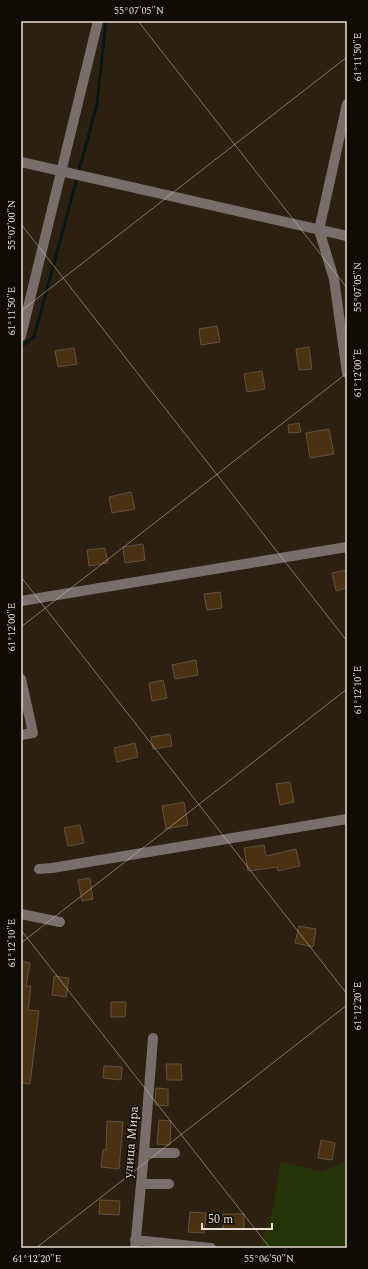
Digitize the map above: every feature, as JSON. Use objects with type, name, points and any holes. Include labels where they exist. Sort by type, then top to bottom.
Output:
[{"type":"street","points":[[21,336],[98,21]]},
{"type":"street","points":[[347,104],[320,230],[334,279],[347,373]]},
{"type":"street","points":[[21,162],[347,236]]},
{"type":"street","points":[[21,600],[347,547]]},
{"type":"street","points":[[21,679],[33,733],[21,735]]},
{"type":"street","points":[[39,869],[347,819]]},
{"type":"street","points":[[21,914],[60,922]]},
{"type":"street","name":"улица Мира","points":[[135,1244],[153,1038]]},
{"type":"street","points":[[144,1153],[175,1153]]},
{"type":"street","points":[[141,1184],[168,1184]]},
{"type":"street","points":[[135,1244],[211,1248]]},
{"type":"green space","points":[[347,1161],[347,1248],[260,1248],[274,1206],[280,1162],[322,1171]]},
{"type":"building","points":[[217,326],[220,342],[201,345],[199,329]]},
{"type":"building","points":[[309,347],[312,369],[299,370],[296,349]]},
{"type":"building","points":[[74,348],[77,364],[58,367],[55,351]]},
{"type":"building","points":[[262,371],[265,389],[247,392],[244,374]]},
{"type":"building","points":[[299,423],[301,432],[289,433],[288,425]]},
{"type":"building","points":[[329,429],[334,454],[310,458],[306,433]]},
{"type":"building","points":[[131,492],[135,509],[112,513],[109,497]]},
{"type":"building","points":[[143,544],[145,560],[125,563],[123,547]]},
{"type":"building","points":[[105,548],[108,563],[89,566],[87,550]]},
{"type":"building","points":[[347,570],[347,588],[336,591],[332,573]]},
{"type":"building","points":[[220,592],[222,608],[207,610],[204,594]]},
{"type":"building","points":[[196,660],[198,675],[175,679],[172,665]]},
{"type":"building","points":[[163,680],[167,698],[152,701],[149,683]]},
{"type":"building","points":[[170,734],[172,746],[153,749],[151,737]]},
{"type":"building","points":[[135,743],[138,757],[117,762],[114,748]]},
{"type":"building","points":[[290,782],[294,802],[280,805],[276,784]]},
{"type":"building","points":[[184,802],[188,825],[166,829],[162,806]]},
{"type":"building","points":[[80,825],[84,843],[68,846],[64,828]]},
{"type":"building","points":[[264,845],[266,856],[296,849],[300,866],[278,871],[277,867],[248,871],[244,848]]},
{"type":"building","points":[[90,878],[93,899],[82,901],[78,880]]},
{"type":"building","points":[[299,926],[316,929],[313,947],[295,943]]},
{"type":"building","points":[[21,961],[30,963],[26,986],[31,986],[28,1010],[39,1011],[30,1084],[21,1083]]},
{"type":"building","points":[[54,976],[69,978],[66,997],[52,995]]},
{"type":"building","points":[[111,1002],[126,1002],[125,1017],[111,1017]]},
{"type":"building","points":[[166,1064],[181,1064],[182,1080],[167,1080]]},
{"type":"building","points":[[104,1066],[122,1067],[121,1080],[103,1078]]},
{"type":"building","points":[[156,1088],[168,1089],[168,1106],[155,1105]]},
{"type":"building","points":[[159,1120],[171,1121],[170,1145],[157,1144]]},
{"type":"building","points":[[107,1121],[123,1122],[119,1169],[101,1167],[103,1150],[106,1150]]},
{"type":"building","points":[[321,1140],[335,1143],[332,1160],[318,1158]]},
{"type":"building","points":[[100,1200],[120,1201],[119,1215],[99,1214]]},
{"type":"building","points":[[190,1212],[206,1213],[204,1233],[188,1232]]},
{"type":"building","points":[[223,1214],[244,1214],[244,1229],[223,1229]]},
{"type":"waterway","points":[[21,346],[34,337],[97,104],[106,21]]}]
